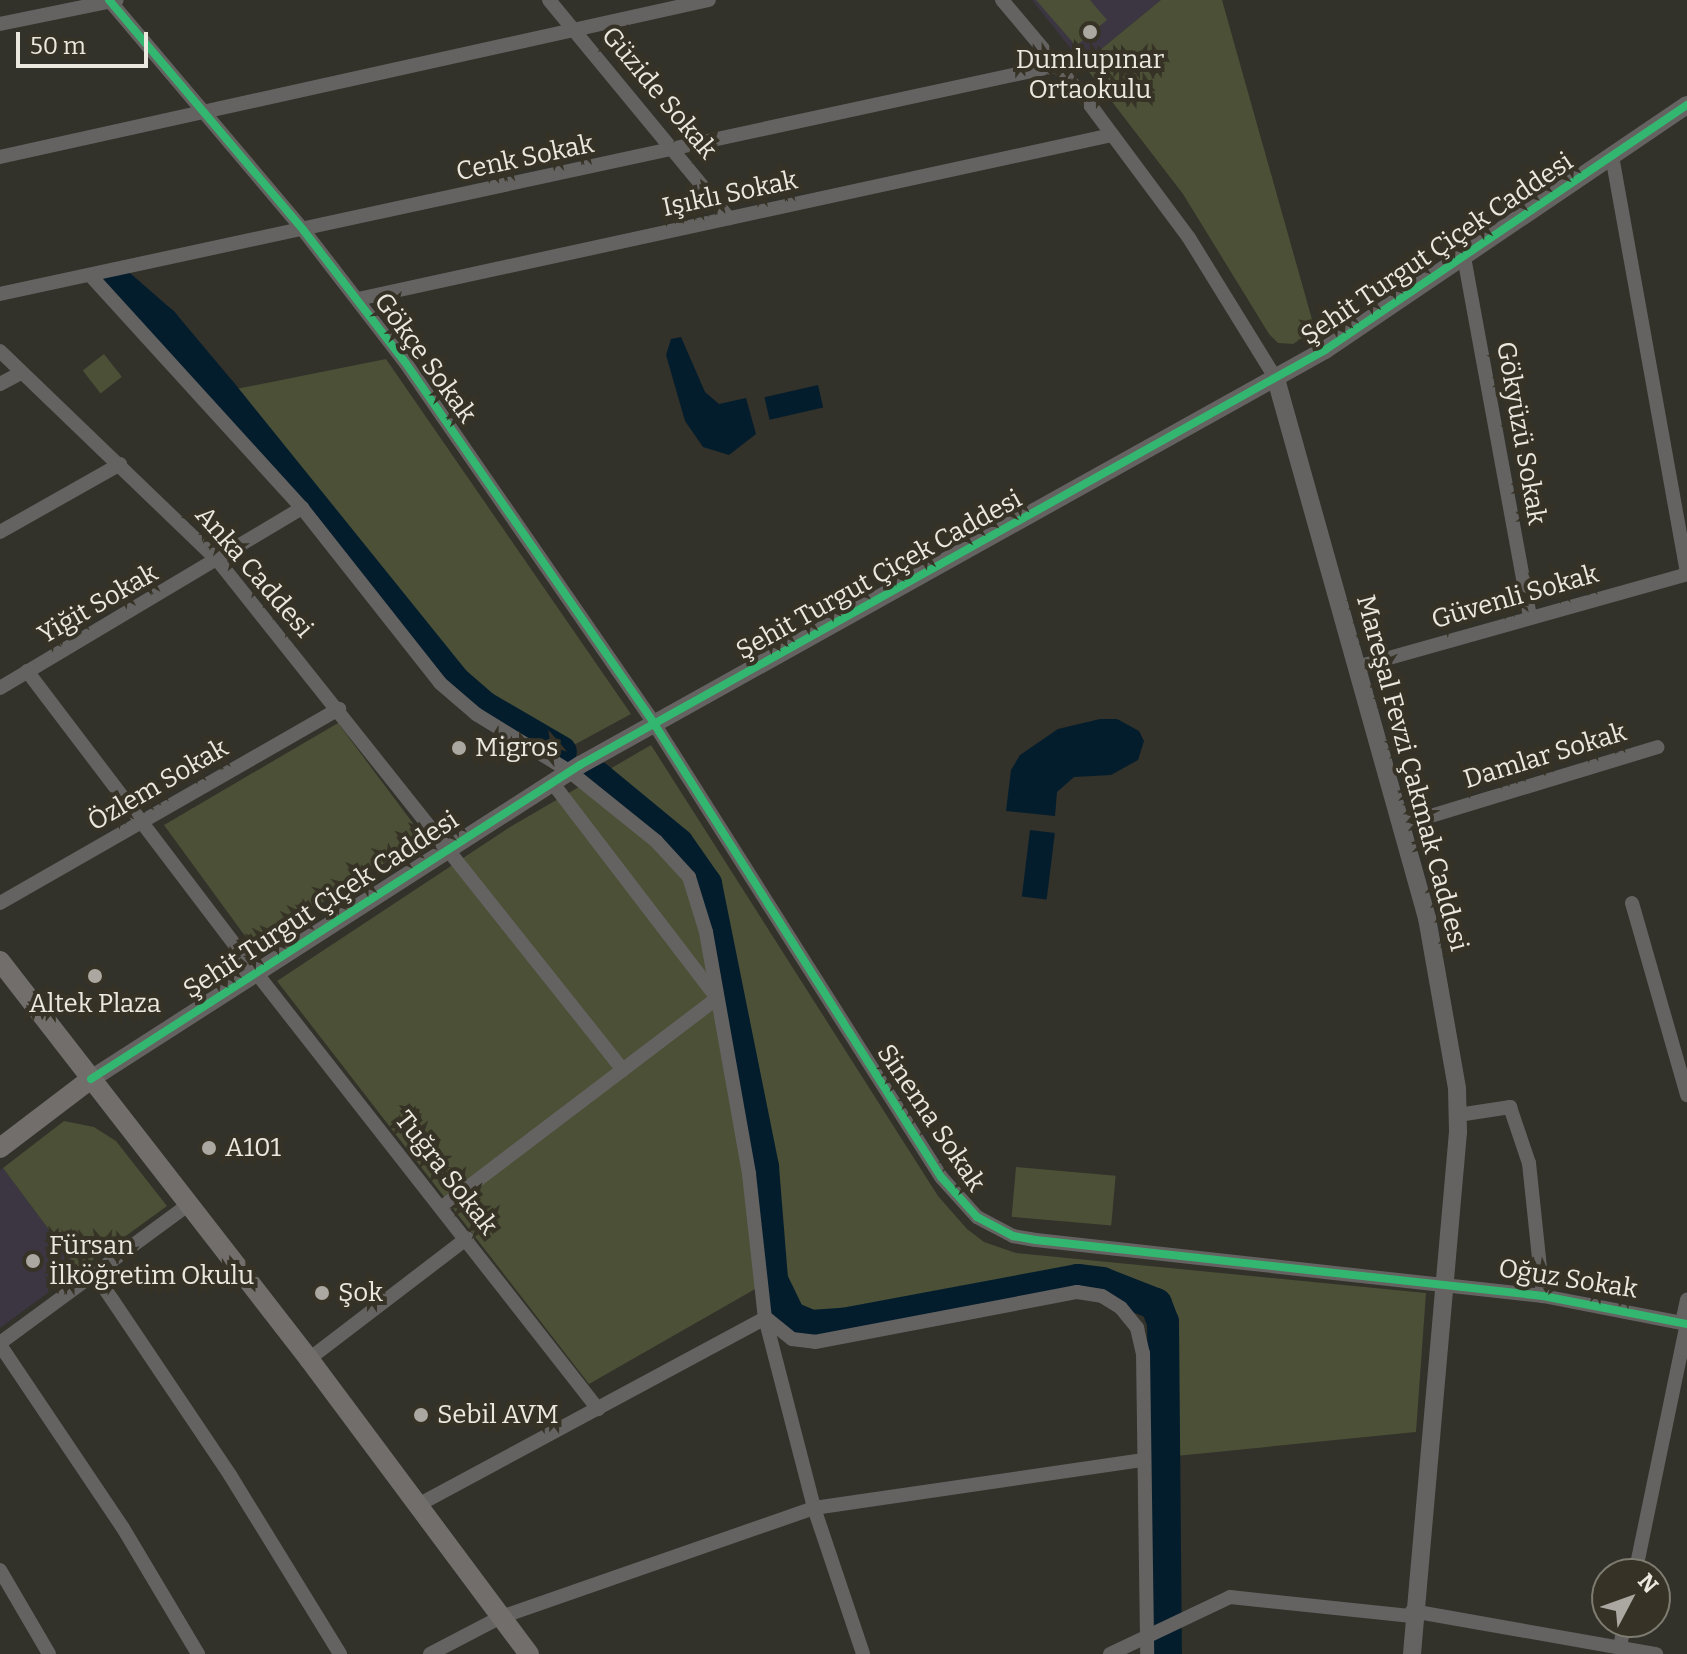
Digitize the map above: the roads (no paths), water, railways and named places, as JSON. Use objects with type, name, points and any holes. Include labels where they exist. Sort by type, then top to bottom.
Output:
[{"type":"main road","points":[[2,968],[309,1359],[529,1654]]},
{"type":"main road","points":[[0,1148],[91,1079]]},
{"type":"street","name":"Güzide Sokak","points":[[549,0],[676,150],[729,218]]},
{"type":"street","points":[[0,157],[709,0]]},
{"type":"street","name":"Mareşal Fevzi Çakmak Caddesi","points":[[1002,0],[1059,65],[1189,238],[1276,379],[1437,965],[1458,1115],[1412,1614],[1412,1654]]},
{"type":"street","points":[[0,24],[112,1]]},
{"type":"street","name":"Gökçe Sokak","points":[[112,1],[358,299],[653,722]]},
{"type":"street","name":"Cenk Sokak","points":[[0,294],[304,231],[1059,65]]},
{"type":"street","name":"Şehit Turgut Çiçek Caddesi","points":[[91,1079],[254,970],[569,771],[1276,379],[1464,257],[1687,105]]},
{"type":"street","name":"Işıklı Sokak","points":[[358,299],[1112,135]]},
{"type":"street","points":[[1612,156],[1687,574]]},
{"type":"street","name":"Gökyüzü Sokak","points":[[1464,257],[1530,617]]},
{"type":"street","points":[[90,275],[302,508],[440,683],[476,714],[569,771],[656,841],[689,877],[703,920],[749,1174],[765,1318],[814,1508],[863,1654]]},
{"type":"street","name":"Anka Caddesi","points":[[0,351],[219,562],[448,846],[623,1070]]},
{"type":"street","points":[[0,384],[21,373]]},
{"type":"street","points":[[0,532],[120,464]]},
{"type":"street","name":"Yiğit Sokak","points":[[0,688],[219,562],[302,508]]},
{"type":"street","name":"Güvenli Sokak","points":[[1357,667],[1687,574]]},
{"type":"street","name":"Tuğra Sokak","points":[[27,671],[254,970],[598,1409]]},
{"type":"street","name":"Özlem Sokak","points":[[0,903],[339,709]]},
{"type":"street","name":"Sinema Sokak","points":[[653,722],[941,1177],[977,1217],[1013,1236],[1036,1240],[1442,1285]]},
{"type":"street","name":"Damlar Sokak","points":[[1401,825],[1657,747]]},
{"type":"street","points":[[552,782],[717,998]]},
{"type":"street","points":[[1632,903],[1687,1095]]},
{"type":"street","points":[[442,1207],[717,998]]},
{"type":"street","points":[[1458,1115],[1510,1107],[1529,1163],[1543,1296]]},
{"type":"street","points":[[189,1204],[0,1344],[123,1528],[198,1654]]},
{"type":"street","points":[[309,1359],[467,1238]]},
{"type":"street","points":[[95,1274],[230,1475],[340,1654]]},
{"type":"street","name":"Oğuz Sokak","points":[[1442,1285],[1543,1296],[1685,1323]]},
{"type":"street","points":[[765,1318],[792,1339],[815,1342],[1077,1292],[1102,1296],[1137,1328],[1143,1353],[1147,1647]]},
{"type":"street","points":[[1638,1558],[1687,1300]]},
{"type":"street","points":[[418,1505],[765,1318]]},
{"type":"street","points":[[430,1654],[501,1617],[814,1508],[1144,1460]]},
{"type":"street","points":[[0,1570],[49,1654]]},
{"type":"street","points":[[1110,1654],[1147,1647],[1175,1627],[1230,1597],[1412,1614],[1656,1654]]},
{"type":"street","points":[[1620,1647],[1622,1638]]},
{"type":"water","points":[[681,337],[705,392],[719,404],[746,398],[756,434],[729,455],[703,447],[685,421],[666,355],[671,339]]},
{"type":"water","points":[[818,385],[823,407],[770,420],[764,397]]},
{"type":"water","points":[[1100,719],[1117,719],[1139,731],[1144,741],[1138,760],[1111,775],[1074,777],[1057,792],[1055,816],[1006,811],[1011,770],[1020,755],[1058,729]]},
{"type":"water","points":[[1030,830],[1055,833],[1047,900],[1022,897]]},
{"type":"waterway","points":[[116,282],[163,323],[454,681],[484,707],[561,752]]},
{"type":"waterway","points":[[597,777],[678,844],[706,884],[763,1167],[772,1280],[790,1317],[811,1326],[843,1324],[1078,1280],[1102,1283],[1156,1304],[1163,1322],[1166,1654]]},
{"type":"place","name":"Dumlupınar Ortaokulu","points":[[1090,32]]},
{"type":"place","name":"Migros","points":[[459,748]]},
{"type":"place","name":"Altek Plaza","points":[[95,976]]},
{"type":"place","name":"A101","points":[[209,1148]]},
{"type":"place","name":"Fürsan İlköğretim Okulu","points":[[33,1261]]},
{"type":"place","name":"Şok","points":[[322,1293]]},
{"type":"place","name":"Sebil AVM","points":[[421,1415]]}]
